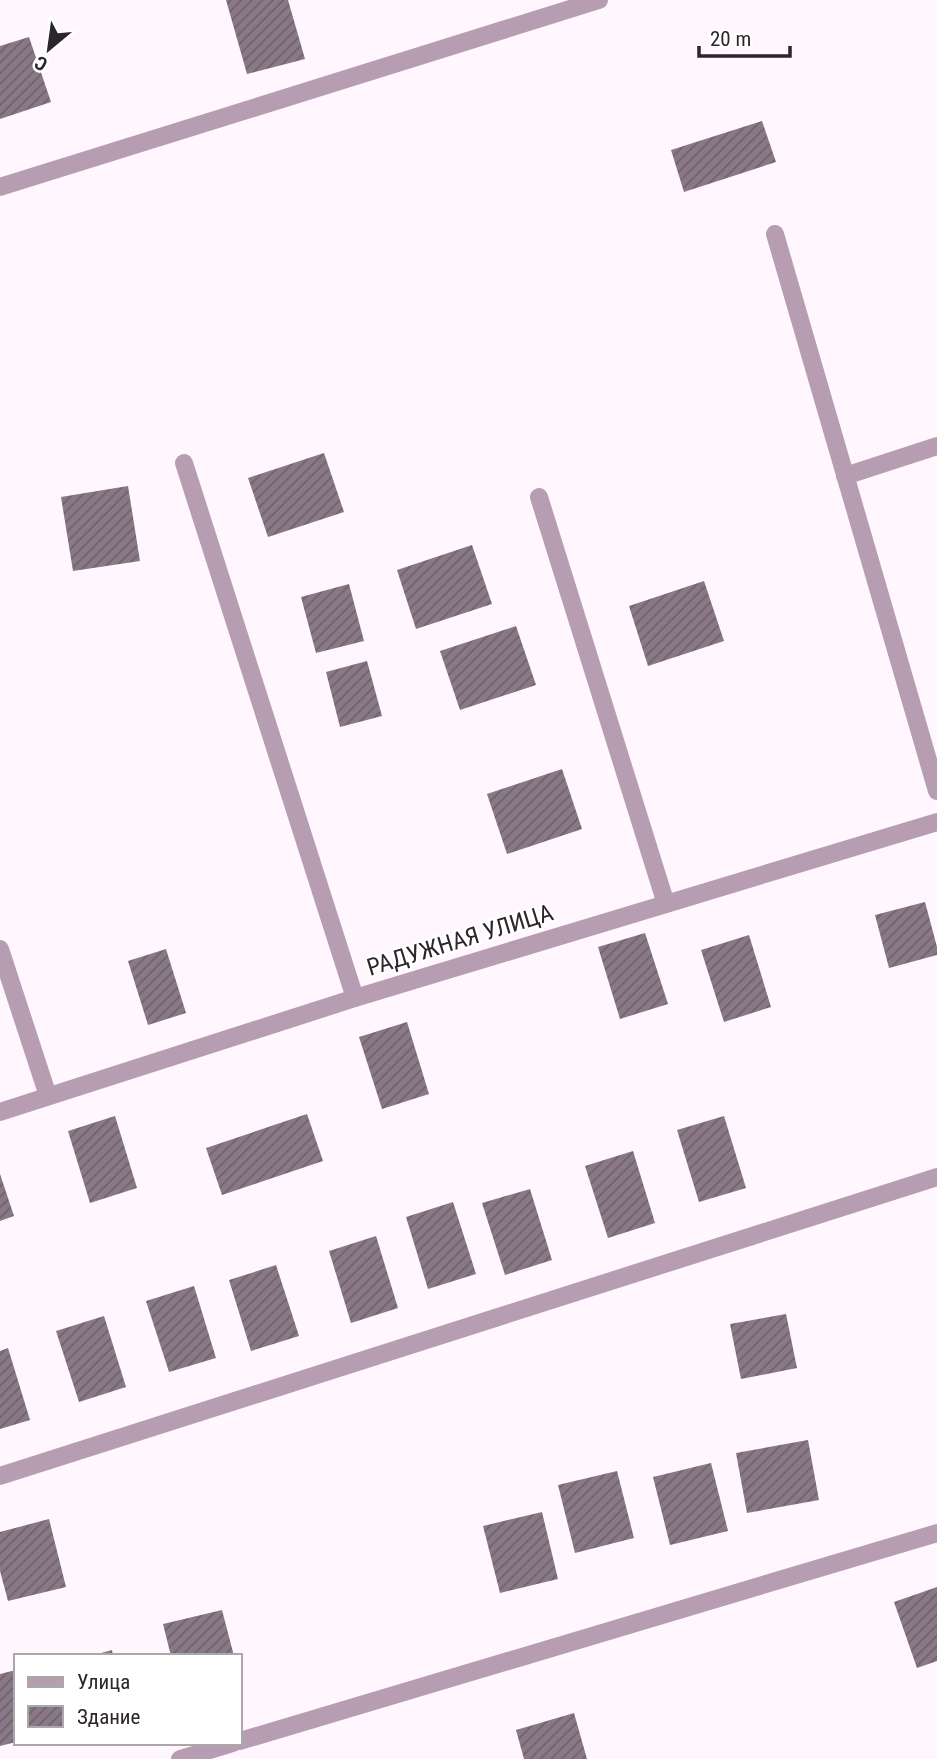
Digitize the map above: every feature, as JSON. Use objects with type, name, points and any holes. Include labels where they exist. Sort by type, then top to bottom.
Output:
[{"type":"street","points":[[0,187],[599,0]]},
{"type":"street","points":[[775,234],[937,792]]},
{"type":"street","points":[[845,476],[937,446]]},
{"type":"street","points":[[184,463],[355,998]]},
{"type":"street","points":[[539,497],[666,904]]},
{"type":"street","name":"РАДУЖНАЯ УЛИЦА","points":[[0,1112],[355,998],[937,822]]},
{"type":"street","points":[[0,949],[48,1096]]},
{"type":"street","points":[[0,1476],[937,1177]]},
{"type":"street","points":[[242,1740],[937,1533]]},
{"type":"street","points":[[180,1759],[226,1745]]},
{"type":"building","points":[[226,0],[288,0],[305,59],[247,74]]},
{"type":"building","points":[[29,37],[51,102],[0,119],[0,46]]},
{"type":"building","points":[[762,121],[776,162],[684,192],[671,150]]},
{"type":"building","points":[[324,453],[344,512],[268,537],[248,478]]},
{"type":"building","points":[[128,486],[140,561],[73,571],[61,497]]},
{"type":"building","points":[[472,545],[492,604],[416,629],[397,570]]},
{"type":"building","points":[[704,581],[724,641],[648,666],[629,606]]},
{"type":"building","points":[[349,584],[364,641],[316,653],[301,597]]},
{"type":"building","points":[[516,626],[536,685],[460,710],[440,651]]},
{"type":"building","points":[[367,661],[382,716],[340,727],[326,672]]},
{"type":"building","points":[[562,769],[582,829],[507,854],[487,794]]},
{"type":"building","points":[[925,902],[937,955],[889,968],[875,915]]},
{"type":"building","points":[[645,933],[668,1004],[620,1019],[598,947]]},
{"type":"building","points":[[749,935],[771,1007],[724,1022],[701,950]]},
{"type":"building","points":[[166,949],[186,1013],[148,1025],[128,961]]},
{"type":"building","points":[[407,1022],[429,1094],[382,1109],[359,1037]]},
{"type":"building","points":[[307,1114],[323,1161],[222,1195],[206,1148]]},
{"type":"building","points":[[115,1116],[137,1188],[90,1203],[68,1131]]},
{"type":"building","points":[[724,1116],[746,1188],[699,1202],[677,1130]]},
{"type":"building","points":[[633,1151],[655,1223],[608,1238],[585,1166]]},
{"type":"building","points":[[0,1174],[14,1216],[0,1221]]},
{"type":"building","points":[[530,1189],[552,1260],[505,1275],[482,1203]]},
{"type":"building","points":[[453,1202],[476,1274],[428,1289],[406,1217]]},
{"type":"building","points":[[376,1236],[398,1308],[351,1323],[329,1251]]},
{"type":"building","points":[[276,1265],[299,1336],[251,1351],[229,1280]]},
{"type":"building","points":[[194,1286],[216,1358],[169,1372],[146,1301]]},
{"type":"building","points":[[786,1314],[797,1368],[741,1379],[730,1324]]},
{"type":"building","points":[[104,1316],[126,1387],[79,1402],[56,1331]]},
{"type":"building","points":[[8,1348],[30,1420],[0,1429],[0,1351]]},
{"type":"building","points":[[808,1440],[819,1500],[747,1513],[736,1453]]},
{"type":"building","points":[[711,1463],[728,1531],[670,1545],[653,1477]]},
{"type":"building","points":[[617,1471],[634,1538],[575,1553],[558,1485]]},
{"type":"building","points":[[542,1512],[558,1579],[500,1593],[483,1526]]},
{"type":"building","points":[[49,1519],[66,1587],[8,1601],[0,1571],[0,1532]]},
{"type":"building","points":[[937,1587],[937,1661],[917,1668],[894,1602]]},
{"type":"building","points":[[222,1610],[233,1654],[170,1654],[163,1624]]},
{"type":"building","points":[[14,1670],[14,1742],[0,1746],[0,1674]]},
{"type":"building","points":[[574,1713],[587,1759],[524,1759],[516,1730]]}]
